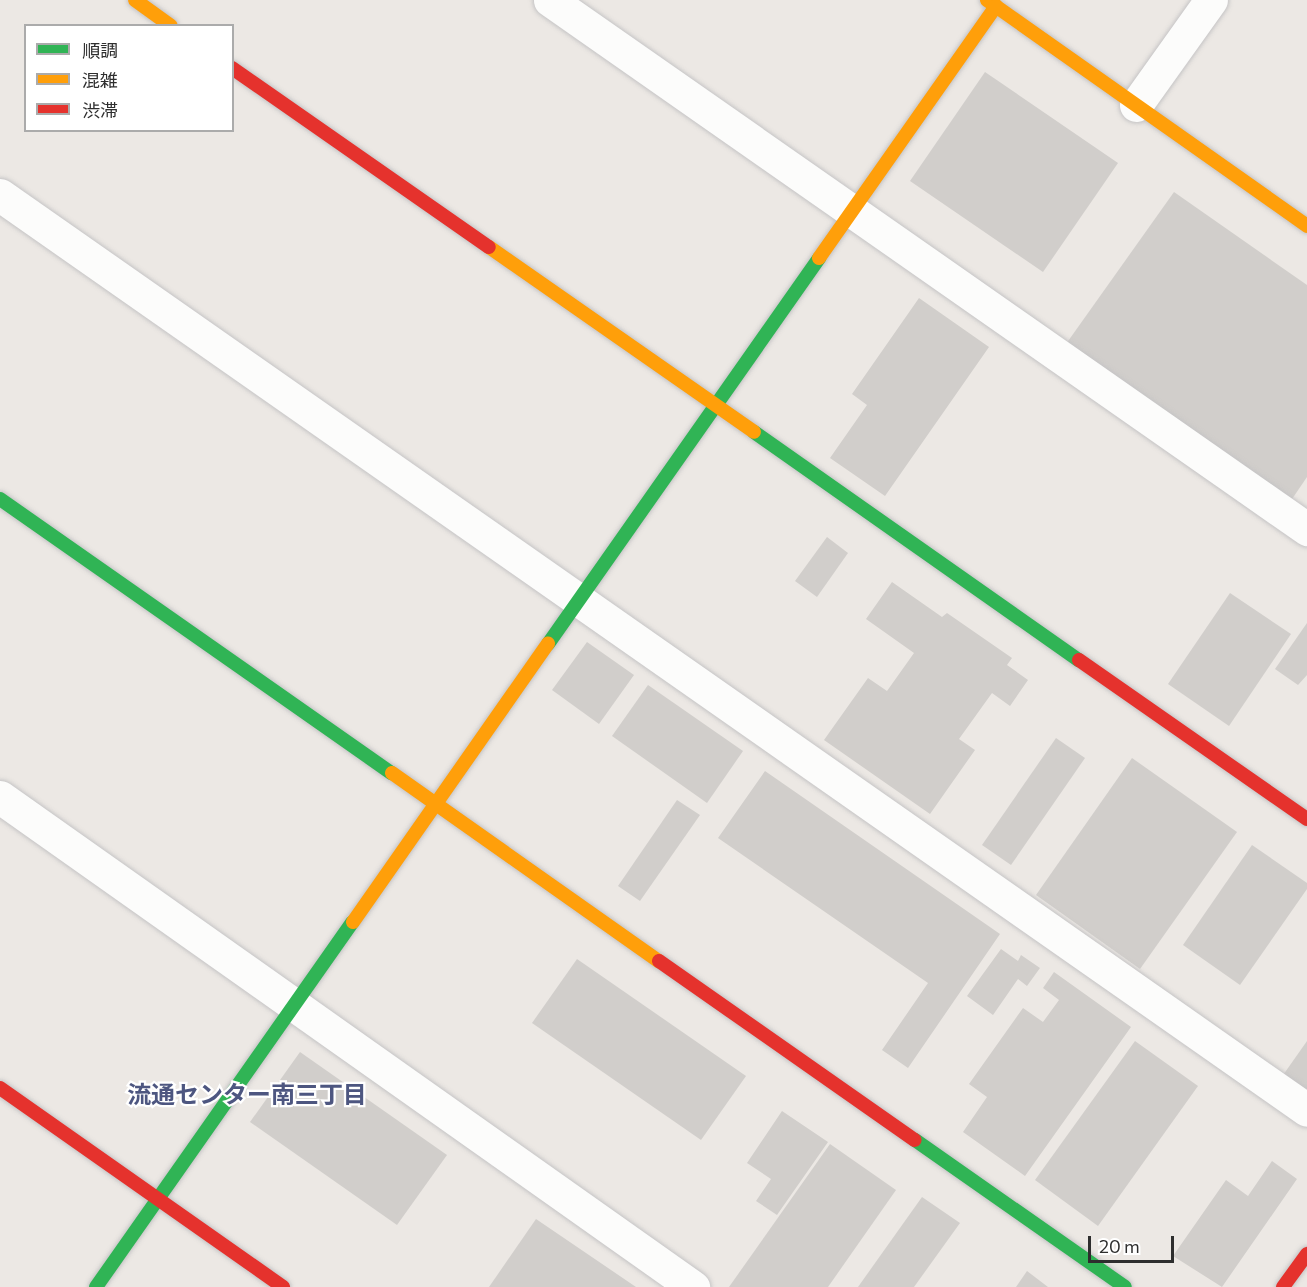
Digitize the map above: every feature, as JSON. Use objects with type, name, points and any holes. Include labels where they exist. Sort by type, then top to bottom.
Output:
[{"type":"street","points":[[135,0],[168,24]]},
{"type":"street","points":[[550,0],[1307,529]]},
{"type":"street","points":[[1136,105],[1211,0]]},
{"type":"street","points":[[96,1287],[995,2],[1307,226]]},
{"type":"street","points":[[234,69],[1307,819]]},
{"type":"street","points":[[0,195],[1307,1110]]},
{"type":"street","points":[[0,499],[1125,1287]]},
{"type":"street","points":[[0,797],[693,1287]]},
{"type":"street","points":[[0,1088],[283,1287]]},
{"type":"street","points":[[1283,1287],[1307,1254]]},
{"type":"building","points":[[985,72],[1118,163],[1043,272],[910,181]]},
{"type":"building","points":[[1174,192],[1307,285],[1307,477],[1290,502],[1066,344]]},
{"type":"building","points":[[919,298],[989,347],[885,496],[830,458],[867,405],[852,394]]},
{"type":"building","points":[[827,537],[848,553],[817,597],[795,581]]},
{"type":"building","points":[[892,582],[942,617],[947,613],[1012,658],[1007,665],[1028,680],[1010,706],[992,693],[959,739],[975,750],[930,814],[824,740],[868,678],[887,691],[914,653],[866,619]]},
{"type":"building","points":[[1230,593],[1291,634],[1229,726],[1168,684]]},
{"type":"building","points":[[1307,623],[1307,675],[1298,685],[1275,669]]},
{"type":"building","points":[[587,642],[634,675],[599,724],[552,690]]},
{"type":"building","points":[[648,685],[743,751],[707,803],[612,736]]},
{"type":"building","points":[[1056,738],[1085,758],[1011,865],[982,845]]},
{"type":"building","points":[[1132,758],[1237,832],[1140,969],[1036,895]]},
{"type":"building","points":[[765,771],[1000,934],[908,1068],[882,1050],[928,983],[718,838]]},
{"type":"building","points":[[677,800],[700,815],[640,901],[618,886]]},
{"type":"building","points":[[1252,845],[1307,883],[1307,889],[1240,985],[1183,945]]},
{"type":"building","points":[[1001,949],[1018,961],[1021,955],[1040,968],[1027,986],[1018,979],[993,1015],[967,996]]},
{"type":"building","points":[[577,959],[746,1076],[701,1140],[532,1023]]},
{"type":"building","points":[[1054,972],[1131,1027],[1025,1176],[963,1132],[987,1097],[969,1084],[1023,1008],[1043,1022],[1059,1000],[1043,988]]},
{"type":"building","points":[[1135,1041],[1198,1086],[1098,1226],[1035,1180]]},
{"type":"building","points":[[1307,1041],[1307,1096],[1281,1078]]},
{"type":"building","points":[[300,1052],[447,1155],[397,1225],[250,1122]]},
{"type":"building","points":[[782,1111],[828,1142],[777,1215],[756,1201],[771,1179],[747,1163]]},
{"type":"building","points":[[830,1144],[896,1190],[828,1287],[729,1287]]},
{"type":"building","points":[[1272,1161],[1297,1179],[1222,1287],[1173,1256],[1226,1180],[1248,1196]]},
{"type":"building","points":[[922,1197],[960,1223],[914,1287],[858,1287]]},
{"type":"building","points":[[536,1219],[636,1287],[489,1287]]},
{"type":"building","points":[[1027,1271],[1048,1287],[1016,1287]]},
{"type":"traffic: fast","points":[[548,644],[819,258]]},
{"type":"traffic: fast","points":[[754,432],[1079,660]]},
{"type":"traffic: fast","points":[[0,499],[392,773]]},
{"type":"traffic: fast","points":[[96,1287],[353,922]]},
{"type":"traffic: fast","points":[[915,1140],[1125,1287]]},
{"type":"traffic: slow","points":[[135,0],[168,24]]},
{"type":"traffic: slow","points":[[987,0],[1307,226]]},
{"type":"traffic: slow","points":[[819,258],[996,6]]},
{"type":"traffic: slow","points":[[489,247],[754,432]]},
{"type":"traffic: slow","points":[[353,922],[548,644]]},
{"type":"traffic: slow","points":[[392,773],[659,961]]},
{"type":"traffic: jam","points":[[234,69],[489,247]]},
{"type":"traffic: jam","points":[[1079,660],[1307,819]]},
{"type":"traffic: jam","points":[[659,961],[915,1140]]},
{"type":"traffic: jam","points":[[0,1088],[283,1287]]},
{"type":"traffic: jam","points":[[1283,1287],[1307,1254]]},
{"type":"district","name":"流通センター南三丁目","points":[[247,1094]]}]
